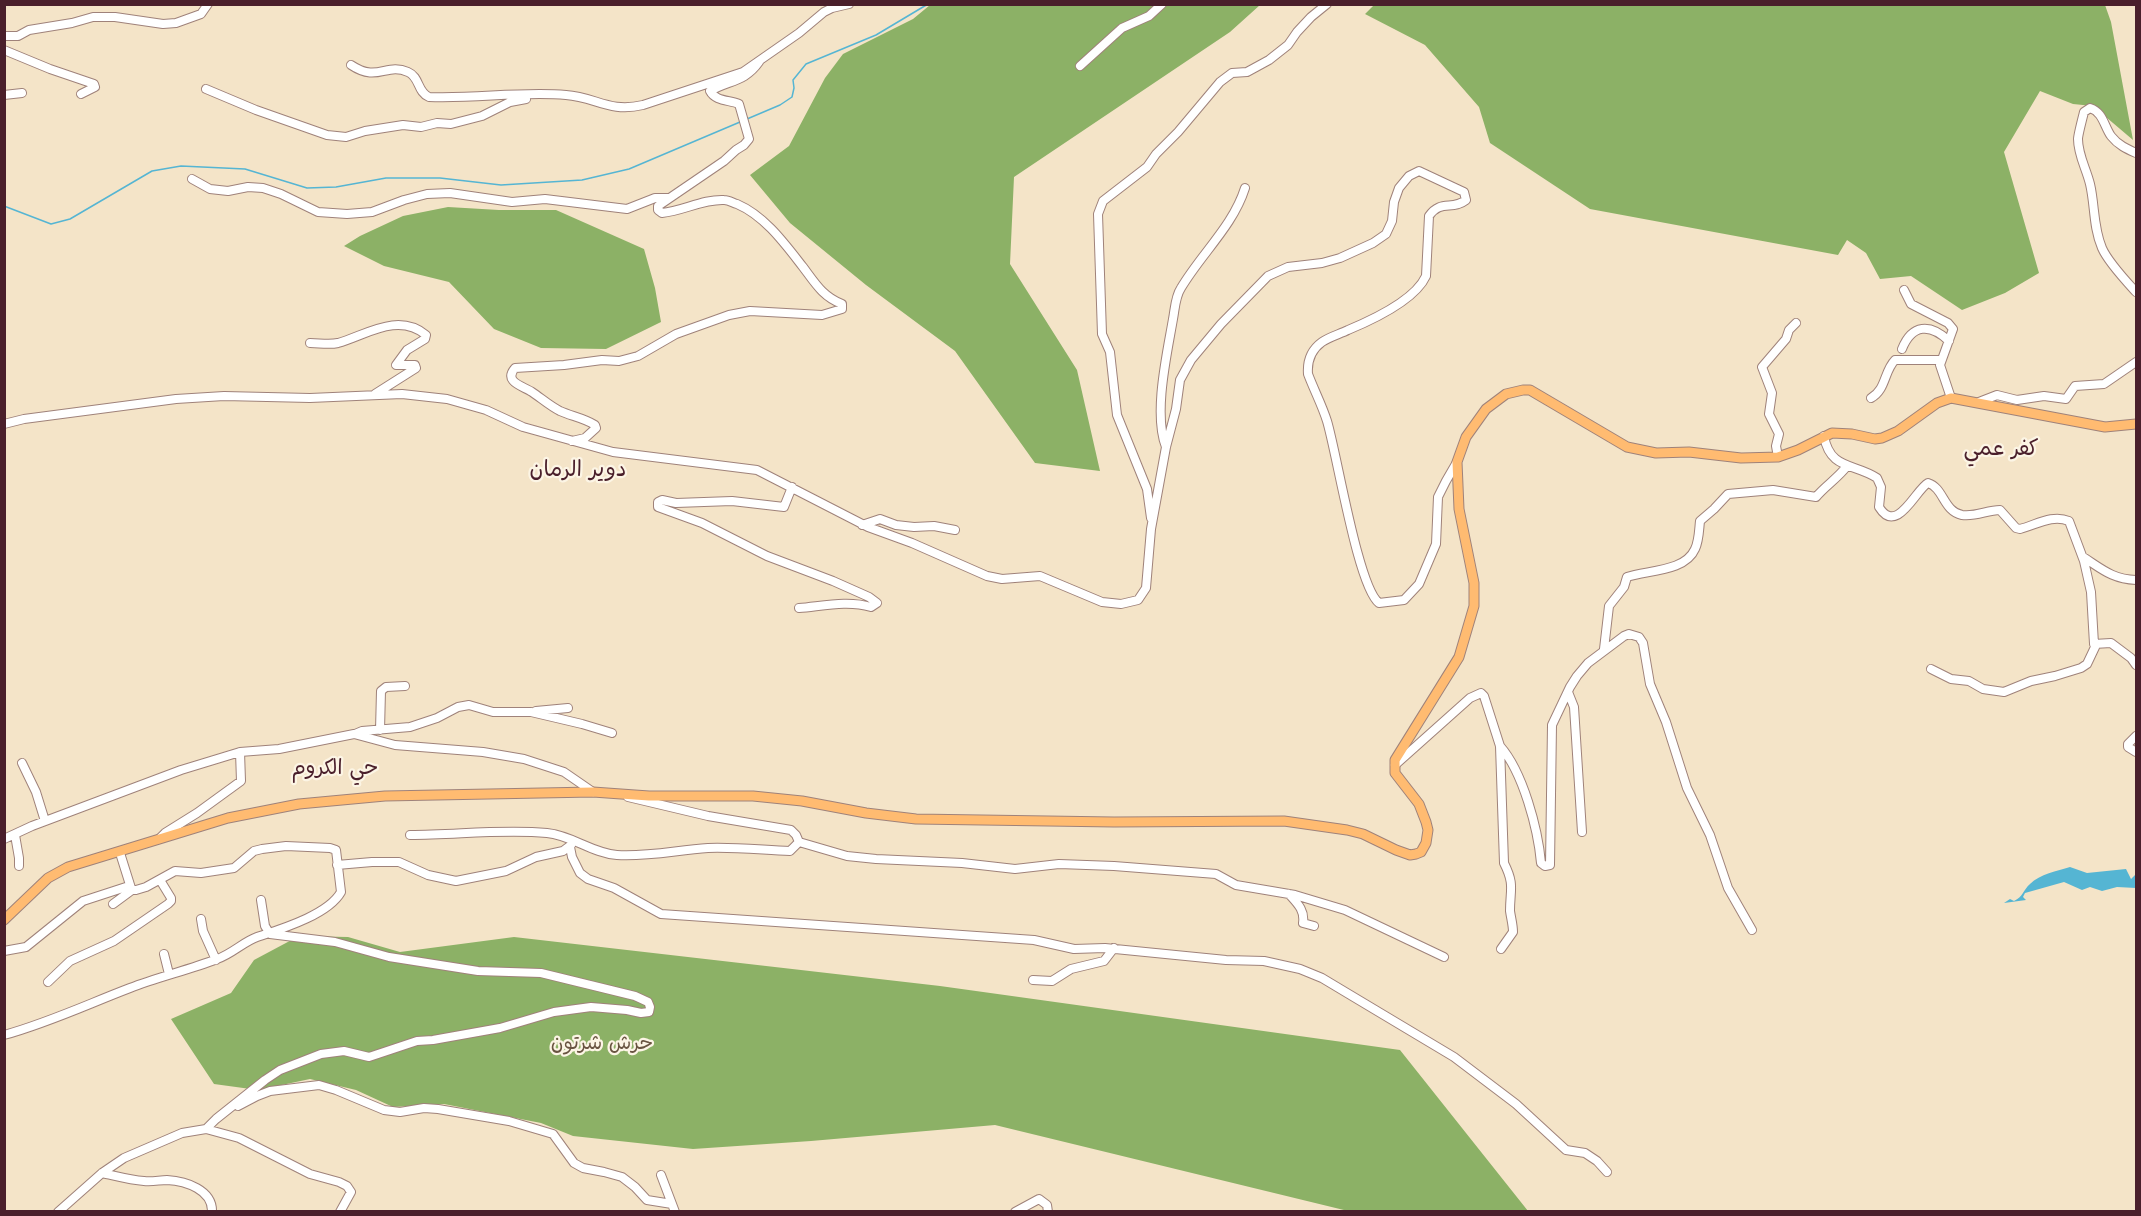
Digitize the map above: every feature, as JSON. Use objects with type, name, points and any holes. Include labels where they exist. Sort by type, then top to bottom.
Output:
[{"type":"main road","points":[[4,920],[57,871],[228,818],[299,804],[385,796],[593,792],[618,795],[753,796],[802,801],[916,819],[1114,822],[1284,821],[1363,834],[1396,850],[1410,855],[1416,854],[1421,852],[1426,843],[1428,830],[1419,804],[1395,773],[1395,759],[1459,657],[1474,606],[1474,583],[1460,509],[1457,462],[1466,437],[1486,409],[1506,394],[1530,390],[1627,447],[1656,453],[1689,452],[1740,458],[1778,457],[1832,433],[1882,438],[1898,431],[1937,403],[1951,398],[2105,427],[2136,424]]},
{"type":"street","points":[[4,36],[18,36],[29,30],[72,23],[93,16],[163,24],[177,23],[201,14],[207,4]]},
{"type":"street","points":[[351,65],[369,74],[396,70],[408,72],[414,77],[421,92],[429,97],[572,95],[611,107],[627,108],[643,105],[743,72],[824,12],[849,4]]},
{"type":"street","points":[[1080,66],[1122,28],[1149,16],[1162,4]]},
{"type":"street","points":[[1151,529],[1147,489],[1117,415],[1110,352],[1102,334],[1098,214],[1103,201],[1147,167],[1155,154],[1178,132],[1224,78],[1232,73],[1247,72],[1269,60],[1288,45],[1311,17],[1327,4]]},
{"type":"street","points":[[4,50],[94,84],[94,89],[81,94]]},
{"type":"street","points":[[570,442],[585,438],[596,428],[595,424],[559,411],[513,382],[511,378],[515,368],[602,360],[619,361],[638,356],[676,334],[729,315],[750,311],[822,315],[842,309],[842,304],[824,295],[782,240],[745,207],[726,200],[695,204],[675,212],[662,213],[658,210],[658,206],[744,146],[749,138],[739,104],[716,98],[710,91],[723,84],[745,78],[759,62]]},
{"type":"street","points":[[206,89],[256,110],[327,135],[346,137],[365,131],[403,125],[451,124],[482,116],[510,102],[542,95]]},
{"type":"street","points":[[4,95],[22,93]]},
{"type":"street","points":[[2136,153],[2119,145],[2096,110],[2091,108],[2084,112],[2083,123],[2078,135],[2079,150],[2090,182],[2098,237],[2104,253],[2136,292]]},
{"type":"street","points":[[4,424],[24,419],[188,398],[235,396],[310,398],[402,394],[447,399],[486,411],[523,427],[570,442],[613,452],[757,470],[862,525],[912,543],[987,576],[1002,579],[1040,576],[1102,602],[1121,604],[1138,600],[1146,588],[1151,529],[1166,447],[1176,409],[1180,380],[1191,360],[1221,324],[1268,276],[1288,267],[1322,263],[1340,258],[1373,243],[1386,234],[1389,231],[1399,188],[1409,176],[1419,171],[1464,192],[1466,197],[1466,200],[1458,206],[1438,207],[1429,216],[1426,276],[1423,282],[1402,301],[1364,323],[1323,341],[1312,354],[1307,368],[1327,421],[1354,538],[1368,583],[1379,603],[1404,600],[1419,584],[1436,544],[1438,497],[1457,462]]},
{"type":"street","points":[[192,179],[210,189],[228,191],[248,187],[263,188],[318,212],[347,214],[372,212],[427,194],[450,192],[512,202],[545,199],[627,209],[655,198],[670,198]]},
{"type":"street","points":[[1166,447],[1162,429],[1163,377],[1178,294],[1234,214],[1245,188]]},
{"type":"street","points":[[1904,290],[1911,304],[1952,326],[1953,332],[1940,360],[1941,370],[1951,398]]},
{"type":"street","points":[[1778,457],[1776,446],[1779,434],[1769,414],[1772,393],[1762,367],[1786,339],[1789,330],[1796,323]]},
{"type":"street","points":[[310,343],[335,344],[372,330],[387,327],[416,327],[426,335],[425,339],[407,350],[396,364],[415,365],[416,368],[374,395]]},
{"type":"street","points":[[1902,349],[1915,330],[1934,331],[1949,341]]},
{"type":"street","points":[[1871,398],[1878,393],[1890,365],[1895,360],[1940,360]]},
{"type":"street","points":[[1979,402],[1997,395],[2017,400],[2044,396],[2066,399],[2075,386],[2101,386],[2136,362]]},
{"type":"street","points":[[1824,436],[1825,444],[1833,458],[1877,478],[1881,487],[1879,507],[1890,516],[1908,508],[1924,484],[1931,484],[1948,508],[1959,514],[1973,515],[2000,510],[2020,529],[2047,520],[2066,519],[2071,524],[2083,557],[2091,592],[2093,641],[2096,645]]},
{"type":"street","points":[[1604,649],[1609,606],[1623,588],[1627,577],[1671,567],[1687,559],[1696,548],[1700,521],[1728,494],[1773,490],[1816,497],[1847,466]]},
{"type":"street","points":[[792,487],[784,507],[732,501],[676,503],[662,500],[658,502],[658,507],[702,523],[767,556],[833,581],[877,603],[871,607],[860,604],[843,604],[799,608]]},
{"type":"street","points":[[862,525],[880,519],[896,525],[934,526],[955,530]]},
{"type":"street","points":[[2083,557],[2108,574],[2136,580]]},
{"type":"street","points":[[1500,746],[1507,753],[1513,765],[1528,803],[1538,839],[1541,863],[1545,866],[1550,865],[1553,792],[1552,725],[1582,670],[1604,649],[1623,636],[1635,634],[1640,637],[1650,684],[1666,722],[1687,788],[1710,835],[1728,888],[1752,930]]},
{"type":"street","points":[[1931,669],[1951,679],[1969,681],[1983,689],[2004,692],[2031,681],[2081,668],[2087,664],[2096,645],[2104,642],[2111,643],[2131,658],[2136,665]]},
{"type":"street","points":[[380,730],[381,691],[386,687],[405,686]]},
{"type":"street","points":[[1568,692],[1574,707],[1582,831]]},
{"type":"street","points":[[1395,765],[1470,698],[1481,693],[1484,696],[1500,746],[1504,862],[1512,878],[1510,914],[1513,932],[1501,949]]},
{"type":"street","points":[[4,839],[176,771],[240,752],[279,749],[421,724],[460,706],[469,705],[493,712],[531,712],[568,708]]},
{"type":"street","points":[[531,712],[582,723],[612,733]]},
{"type":"street","points":[[354,734],[395,745],[525,759],[564,772],[593,792]]},
{"type":"street","points":[[2136,736],[2128,747],[2136,752]]},
{"type":"street","points":[[157,841],[165,833],[241,781],[240,752]]},
{"type":"street","points":[[22,763],[36,792],[45,821]]},
{"type":"street","points":[[618,795],[708,816],[791,830],[799,842]]},
{"type":"street","points":[[410,835],[459,835],[501,831],[549,833],[572,844],[609,854],[622,855],[657,855],[706,848],[790,850],[799,842]]},
{"type":"street","points":[[15,835],[19,866]]},
{"type":"street","points":[[799,842],[847,856],[962,863],[1015,870],[1059,864],[1105,865],[1216,874],[1236,885],[1324,902],[1355,914],[1444,957]]},
{"type":"street","points":[[337,865],[399,862],[428,875],[456,881],[506,871],[536,857],[563,851],[572,844]]},
{"type":"street","points":[[572,844],[572,857],[580,873],[588,879],[614,888],[661,914],[1034,940],[1074,949],[1113,948],[1226,960],[1264,961],[1300,969],[1322,978],[1454,1058],[1516,1104],[1566,1150],[1585,1153],[1597,1161],[1606,1172]]},
{"type":"street","points":[[4,951],[26,947],[83,901],[130,888],[136,890],[175,871],[201,873],[234,868],[254,851],[280,846],[336,850],[341,892],[338,898],[314,914],[270,934],[255,938],[216,960],[169,974],[48,1021],[4,1035]]},
{"type":"street","points":[[120,853],[130,888]]},
{"type":"street","points":[[48,982],[70,961],[114,941],[168,904],[171,898],[160,880]]},
{"type":"street","points":[[113,904],[130,888]]},
{"type":"street","points":[[1289,894],[1300,906],[1304,915],[1303,923],[1314,926]]},
{"type":"street","points":[[261,900],[265,926],[270,934]]},
{"type":"street","points":[[201,919],[203,931],[216,960]]},
{"type":"street","points":[[206,1129],[280,1070],[321,1054],[344,1051],[369,1057],[417,1041],[500,1028],[554,1012],[591,1007],[641,1013],[649,1012],[650,1007],[648,1002],[635,996],[541,973],[478,971],[389,957],[335,942],[270,934]]},
{"type":"street","points":[[1033,980],[1052,981],[1071,969],[1104,961],[1113,948]]},
{"type":"street","points":[[164,954],[169,974]]},
{"type":"street","points":[[226,1112],[270,1091],[319,1085],[384,1110],[400,1112],[424,1108],[438,1109],[509,1121],[553,1134],[574,1163],[583,1168],[622,1177],[635,1186],[647,1200],[673,1208]]},
{"type":"street","points":[[58,1212],[102,1173],[124,1158],[182,1133],[206,1129],[239,1138],[310,1174],[339,1182],[350,1189],[350,1196],[342,1208]]},
{"type":"street","points":[[102,1173],[147,1182],[167,1180],[185,1183],[208,1196],[212,1203],[212,1212]]},
{"type":"street","points":[[661,1174],[673,1208]]},
{"type":"street","points":[[1015,1212],[1039,1199],[1047,1205],[1048,1212]]},
{"type":"green space","points":[[1375,4],[2105,5],[2111,22],[2133,140],[2093,106],[2073,104],[2040,91],[2004,152],[2039,273],[2005,293],[1962,310],[1911,276],[1880,279],[1866,253],[1847,240],[1838,255],[1590,209],[1490,143],[1479,107],[1425,45],[1365,14]]},
{"type":"green space","points":[[930,5],[1260,5],[1230,32],[1014,177],[1010,264],[1077,370],[1100,471],[1035,463],[955,351],[866,285],[790,223],[750,175],[789,146],[825,78],[843,54],[913,19]]},
{"type":"green space","points":[[448,207],[556,210],[644,249],[655,288],[661,322],[606,349],[541,348],[494,329],[449,282],[384,266],[344,246],[403,216]]},
{"type":"green space","name":"حرش شرتون","points":[[299,936],[348,937],[400,952],[514,937],[940,986],[1400,1050],[1528,1211],[1348,1211],[995,1125],[693,1149],[573,1136],[541,1123],[444,1104],[393,1107],[356,1090],[310,1079],[258,1090],[214,1084],[171,1019],[231,993],[254,960]]},
{"type":"water","points":[[2070,867],[2087,873],[2126,869],[2131,879],[2136,874],[2136,888],[2117,887],[2102,891],[2090,887],[2082,890],[2064,882],[2025,893],[2023,897],[2026,900],[2004,903],[2010,899],[2014,901],[2017,899],[2028,886],[2039,878]]},
{"type":"waterway","points":[[747,119],[780,105],[792,97],[793,80],[806,64],[876,35],[928,4]]},
{"type":"waterway","points":[[4,206],[51,224],[70,219],[152,171],[181,166],[245,169],[307,188],[336,187],[386,178],[440,178],[501,185],[582,180],[629,169],[740,122]]},
{"type":"district","name":"كفر عمي","points":[[2001,449]]},
{"type":"district","name":"دوير الرمان","points":[[578,470]]},
{"type":"district","name":"حي الكروم","points":[[335,768]]}]
